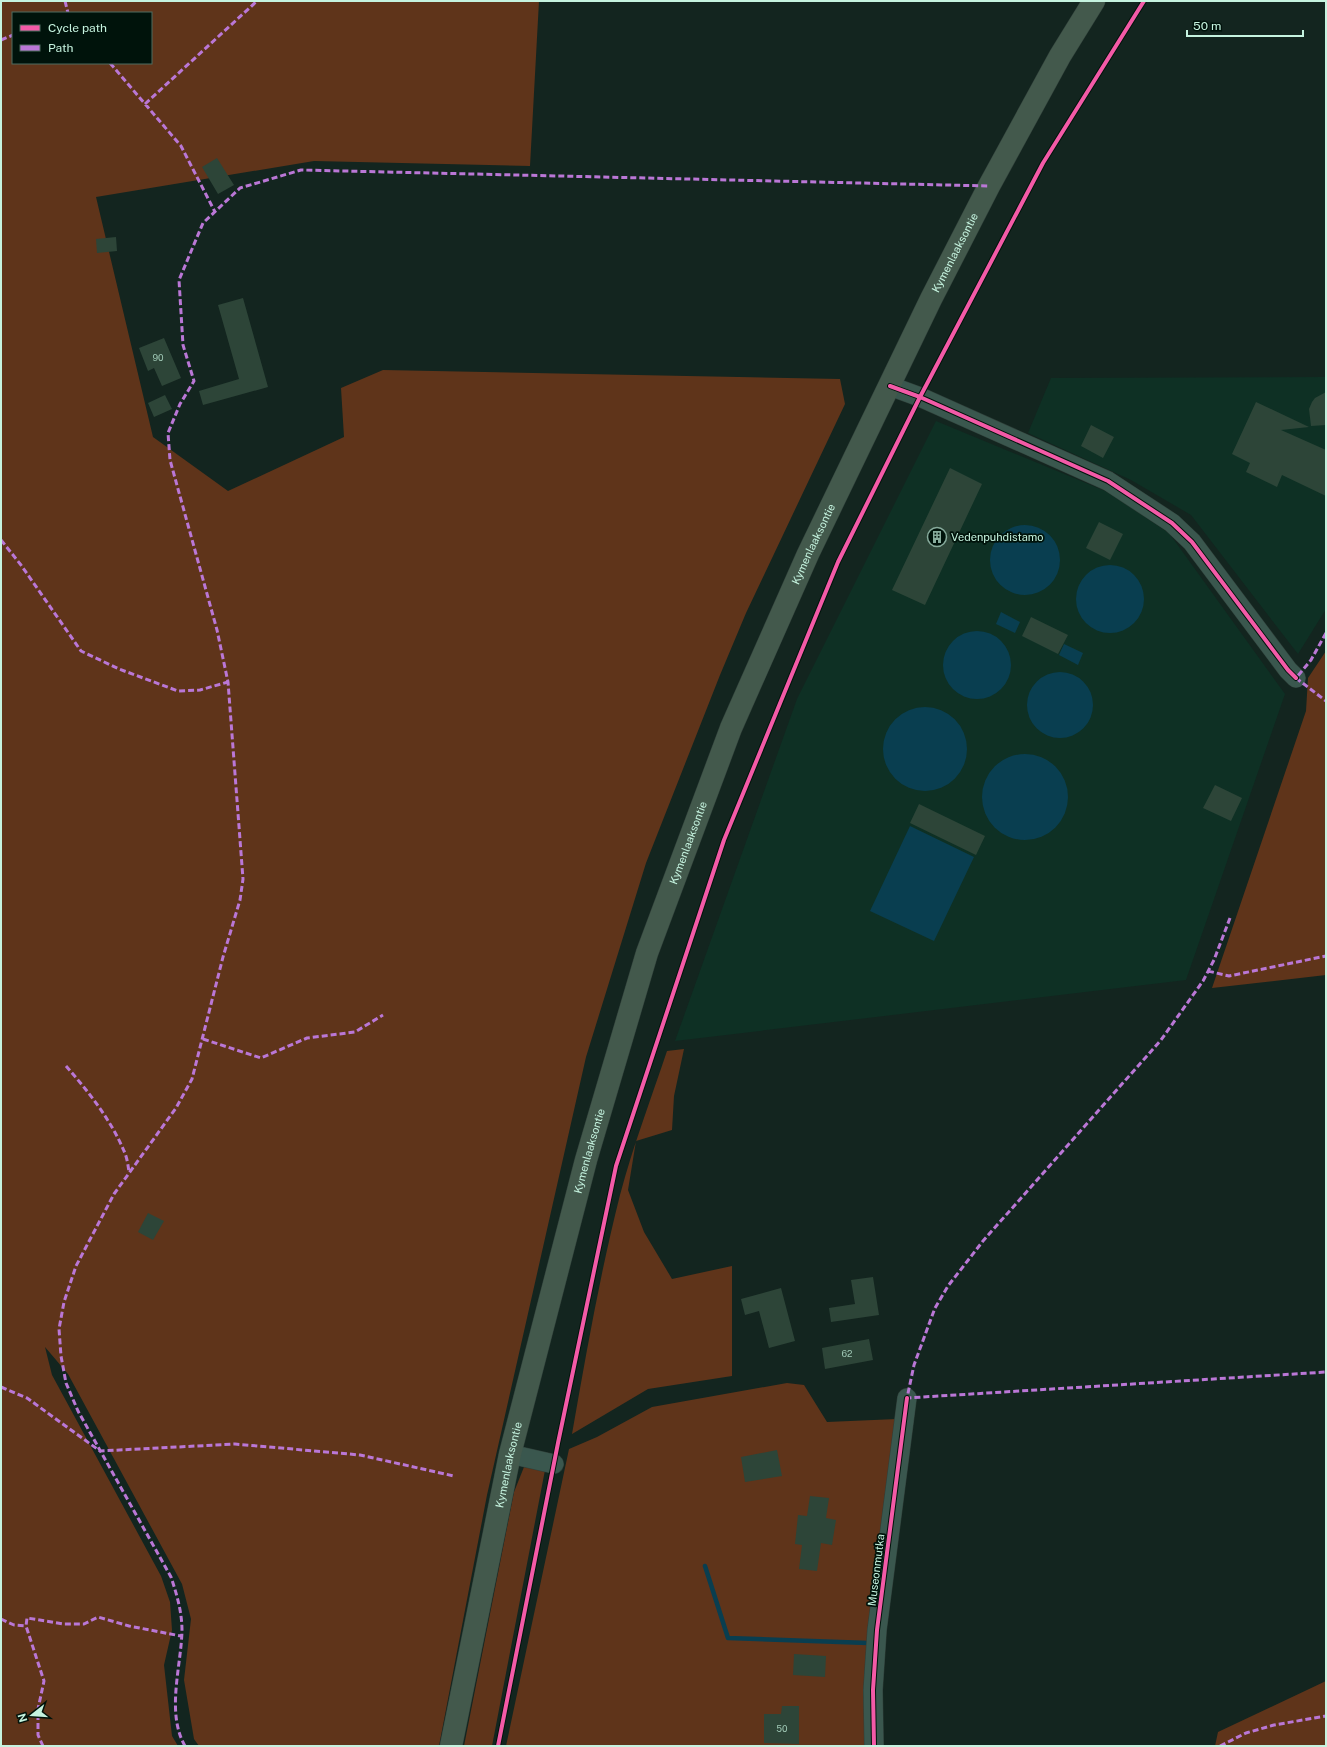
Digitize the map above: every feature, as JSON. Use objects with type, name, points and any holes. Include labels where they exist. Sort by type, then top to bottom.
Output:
[{"type":"main road","name":"Kymenlaaksontie","points":[[451,1746],[510,1454],[586,1160],[647,953],[731,728],[808,554],[890,386],[930,299],[989,186],[1060,56],[1094,1]]},
{"type":"street","points":[[890,386],[920,397],[1108,481],[1172,523],[1192,542],[1288,670],[1296,678]]},
{"type":"street","name":"Museonmutka","points":[[874,1746],[873,1690],[877,1630],[907,1398]]},
{"type":"street","points":[[510,1454],[554,1464]]},
{"type":"shaded area","points":[[1,1],[539,1],[530,166],[314,161],[96,197],[153,437],[228,491],[344,437],[341,388],[383,370],[840,379],[845,404],[746,613],[720,675],[646,863],[586,1057],[487,1495],[439,1746],[199,1746],[194,1739],[184,1680],[191,1619],[182,1584],[68,1374],[45,1347],[52,1375],[161,1576],[170,1602],[172,1630],[164,1665],[172,1736],[178,1746],[1,1746]]},
{"type":"shaded area","points":[[1326,377],[1326,609],[1298,654],[1191,515],[1131,480],[1028,433],[1051,378]]},
{"type":"shaded area","points":[[936,421],[1110,493],[1169,533],[1285,694],[1186,980],[675,1041],[797,699]]},
{"type":"shaded area","points":[[1326,651],[1326,975],[1212,988],[1306,711],[1308,678]]},
{"type":"shaded area","points":[[684,1049],[674,1096],[672,1130],[636,1141],[667,1051]]},
{"type":"shaded area","points":[[636,1142],[628,1190],[644,1232],[672,1279],[732,1266],[732,1376],[648,1389],[572,1434],[606,1254],[620,1195]]},
{"type":"shaded area","points":[[787,1383],[804,1385],[827,1422],[897,1419],[868,1746],[506,1746],[569,1449],[597,1437],[652,1407]]},
{"type":"shaded area","points":[[524,1467],[545,1470],[492,1746],[464,1746],[514,1492]]},
{"type":"shaded area","points":[[1326,1681],[1326,1746],[1215,1746],[1218,1732]]},
{"type":"water","points":[[1025,525],[1044,531],[1054,541],[1060,560],[1054,579],[1044,589],[1025,595],[1006,589],[996,579],[990,560],[996,541],[1006,531]]},
{"type":"water","points":[[1110,565],[1123,567],[1134,575],[1142,586],[1144,599],[1142,612],[1134,623],[1123,631],[1110,633],[1097,631],[1086,623],[1078,612],[1076,599],[1078,586],[1086,575],[1097,567]]},
{"type":"water","points":[[1001,612],[1020,622],[1015,633],[996,624]]},
{"type":"water","points":[[977,631],[990,634],[1001,641],[1008,652],[1011,665],[1008,678],[1001,689],[990,696],[977,699],[964,696],[953,689],[946,678],[943,665],[946,652],[953,641],[964,634]]},
{"type":"water","points":[[1064,644],[1083,653],[1078,665],[1059,655]]},
{"type":"water","points":[[1060,672],[1073,674],[1088,687],[1091,692],[1093,705],[1091,718],[1078,733],[1073,736],[1060,738],[1047,736],[1032,723],[1029,718],[1027,705],[1029,692],[1042,677],[1047,674]]},
{"type":"water","points":[[925,707],[941,710],[955,719],[964,733],[967,749],[964,765],[955,779],[941,788],[925,791],[909,788],[895,779],[886,765],[883,749],[886,733],[895,719],[909,710]]},
{"type":"water","points":[[1025,754],[1042,757],[1056,766],[1065,780],[1068,797],[1065,814],[1056,828],[1042,837],[1025,840],[1008,837],[994,828],[985,814],[982,797],[985,780],[994,766],[1008,757]]},
{"type":"water","points":[[910,826],[974,857],[934,941],[870,911]]},
{"type":"building","points":[[217,158],[234,185],[218,194],[202,167]]},
{"type":"building","points":[[116,237],[117,251],[97,253],[96,239]]},
{"type":"building","points":[[243,298],[268,387],[203,405],[199,391],[239,379],[218,305]]},
{"type":"building","points":[[164,338],[181,378],[162,386],[154,368],[148,371],[139,348]]},
{"type":"building","points":[[1326,392],[1326,425],[1311,426],[1309,409],[1312,402],[1315,398]]},
{"type":"building","points":[[165,395],[172,409],[154,417],[148,403]]},
{"type":"building","points":[[1256,402],[1309,427],[1281,430],[1326,450],[1326,496],[1282,475],[1277,487],[1246,472],[1250,463],[1232,454]]},
{"type":"building","points":[[1091,425],[1114,437],[1103,458],[1081,446]]},
{"type":"building","name":"Vedenpuhdistamo","points":[[950,468],[982,484],[925,605],[892,590]]},
{"type":"building","points":[[1099,522],[1123,534],[1110,560],[1086,548]]},
{"type":"building","points":[[1031,617],[1068,635],[1058,654],[1022,636]]},
{"type":"building","points":[[1215,785],[1242,798],[1231,821],[1203,808]]},
{"type":"building","points":[[919,804],[985,836],[976,855],[910,823]]},
{"type":"building","points":[[148,1213],[164,1221],[153,1240],[138,1232]]},
{"type":"building","points":[[873,1277],[879,1315],[831,1322],[829,1308],[855,1304],[851,1280]]},
{"type":"building","points":[[781,1288],[795,1341],[769,1348],[759,1311],[745,1315],[741,1299]]},
{"type":"building","points":[[869,1339],[873,1360],[825,1369],[822,1348]]},
{"type":"building","points":[[777,1450],[782,1476],[745,1482],[741,1457]]},
{"type":"building","points":[[810,1496],[829,1498],[826,1518],[836,1520],[832,1545],[821,1543],[817,1571],[799,1569],[802,1545],[795,1544],[798,1515],[807,1516]]},
{"type":"building","points":[[794,1654],[826,1656],[825,1677],[793,1675]]},
{"type":"building","points":[[782,1706],[799,1706],[799,1744],[764,1743],[764,1714],[781,1714]]},
{"type":"waterway","points":[[705,1566],[728,1638],[868,1643]]},
{"type":"marked path","points":[[65,1],[68,12]]},
{"type":"marked path","points":[[145,104],[257,1]]},
{"type":"marked path","points":[[1,40],[12,35]]},
{"type":"marked path","points":[[111,64],[181,146],[215,212]]},
{"type":"marked path","points":[[185,1746],[179,1733],[175,1705],[182,1631],[180,1610],[175,1590],[171,1577],[78,1411],[66,1383],[61,1356],[59,1329],[64,1302],[76,1266],[114,1194],[176,1108],[192,1079],[223,957],[240,900],[243,879],[228,682],[217,630],[170,460],[168,433],[180,404],[194,381],[183,345],[179,280],[203,223],[240,188],[301,170],[989,186]]},
{"type":"marked path","points":[[1,540],[21,565],[81,651],[119,669],[178,691],[200,690],[228,682]]},
{"type":"marked path","points":[[1326,633],[1311,660],[1296,678],[1326,701]]},
{"type":"marked path","points":[[1230,918],[1214,960],[1203,981],[1161,1040],[983,1241],[948,1286],[935,1308],[914,1365],[907,1398],[1326,1372]]},
{"type":"marked path","points":[[1208,971],[1229,976],[1326,956]]},
{"type":"marked path","points":[[203,1039],[261,1058],[307,1038],[355,1032],[383,1015]]},
{"type":"marked path","points":[[66,1066],[83,1085],[113,1128],[125,1153],[129,1172]]},
{"type":"marked path","points":[[1,1387],[27,1398],[100,1451],[235,1444],[360,1455],[454,1476]]},
{"type":"marked path","points":[[43,1746],[38,1735],[38,1709],[44,1681],[26,1626],[27,1618],[64,1624],[84,1624],[98,1617],[129,1626],[181,1636]]},
{"type":"marked path","points":[[1,1619],[14,1625],[26,1626]]},
{"type":"marked path","points":[[1220,1746],[1246,1733],[1274,1725],[1326,1716]]},
{"type":"cycle path","points":[[498,1746],[558,1443],[616,1166],[724,840],[838,562],[920,397],[1043,163],[1144,1]]},
{"type":"cycle path","points":[[890,386],[920,397],[1108,481],[1172,523],[1192,542],[1288,670],[1296,678]]},
{"type":"cycle path","points":[[874,1746],[873,1690],[877,1630],[907,1398]]},
{"type":"place","name":"Vedenpuhdistamo","points":[[937,537]]}]
